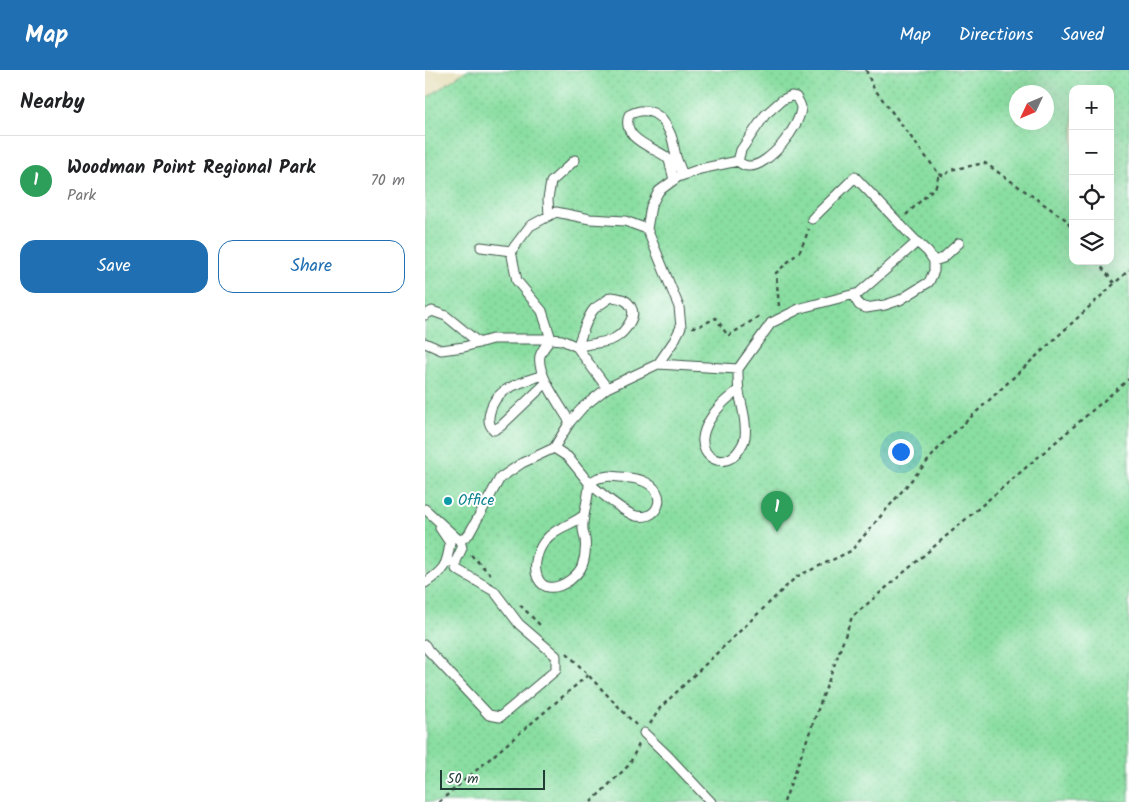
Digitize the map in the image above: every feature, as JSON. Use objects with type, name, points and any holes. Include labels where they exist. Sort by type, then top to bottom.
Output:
[{"type":"lane","points":[[658,364],[681,327],[679,307],[647,229],[651,206],[659,191],[679,177],[701,169],[738,161],[747,166],[763,161],[783,143],[793,130],[801,108],[796,97],[791,96],[782,100],[765,115],[741,150],[738,161]]},
{"type":"lane","points":[[646,110],[656,114],[665,124],[671,134],[679,177],[665,156],[634,137],[628,129],[627,121],[629,115],[646,110]]},
{"type":"lane","points":[[549,216],[548,199],[551,182],[575,160]]},
{"type":"lane","points":[[813,220],[855,177],[928,252],[934,261],[934,271],[929,282],[900,300],[866,308],[859,305],[853,295]]},
{"type":"lane","points":[[551,339],[542,311],[517,280],[511,251],[530,226],[556,212],[590,219],[625,221],[647,229]]},
{"type":"lane","points":[[739,390],[721,404],[712,416],[705,431],[703,439],[704,450],[709,457],[716,461],[732,458],[740,449],[745,439],[738,368],[771,323],[801,308],[859,293],[917,242]]},
{"type":"lane","points":[[934,261],[943,258],[959,243]]},
{"type":"lane","points":[[481,247],[511,251]]},
{"type":"lane","points":[[611,298],[621,298],[629,303],[633,310],[632,319],[617,338],[577,347],[588,318],[594,309],[611,298]]},
{"type":"lane","points":[[425,316],[432,311],[446,316],[479,343]]},
{"type":"lane","points":[[425,343],[441,350],[464,347],[492,339],[562,340],[577,347],[607,388]]},
{"type":"lane","points":[[551,339],[540,357],[545,379],[570,422]]},
{"type":"lane","points":[[460,541],[469,534],[500,478],[522,463],[554,448],[570,422],[583,407],[607,388],[658,364],[738,368]]},
{"type":"lane","points":[[545,379],[501,426],[494,430],[490,426],[489,418],[492,405],[500,393],[518,384],[545,379]]},
{"type":"lane","points":[[554,448],[568,456],[589,483],[610,501],[634,515],[645,516],[653,513],[659,506],[659,495],[653,487],[642,480],[609,476],[598,478],[589,483]]},
{"type":"lane","points":[[584,515],[577,522],[555,530],[544,542],[537,556],[535,566],[536,576],[543,584],[549,587],[557,587],[574,577],[582,567],[586,542],[583,527],[584,515],[589,496],[589,483]]},
{"type":"lane","points":[[425,509],[460,541],[462,548],[456,565]]},
{"type":"lane","points":[[433,517],[450,542],[444,568]]},
{"type":"lane","points":[[425,645],[489,715],[501,717],[556,670],[556,656],[519,624],[494,591],[456,565],[444,568],[427,579]]},
{"type":"lane","points":[[644,733],[711,802]]},
{"type":"path","points":[[866,70],[873,86],[939,174],[945,176],[950,170],[985,163],[1065,219],[1069,224]]},
{"type":"path","points":[[899,222],[936,186],[939,174]]},
{"type":"path","points":[[781,318],[776,273],[800,252],[813,220]]},
{"type":"path","points":[[1100,265],[1114,283]]},
{"type":"path","points":[[591,802],[629,765],[644,733],[660,708],[796,577],[851,551],[943,443],[1129,270]]},
{"type":"path","points":[[772,310],[779,306]]},
{"type":"path","points":[[681,327],[697,327],[716,318],[728,336],[764,314]]},
{"type":"path","points":[[784,802],[852,617],[1129,379]]},
{"type":"path","points":[[439,802],[588,675]]},
{"type":"green space","points":[[467,70],[1129,70],[1129,802],[425,802],[425,99]]},
{"type":"place","name":"Office","points":[[448,501]]},
{"type":"place","name":"Woodman Point Regional Park","points":[[777,532]]}]
